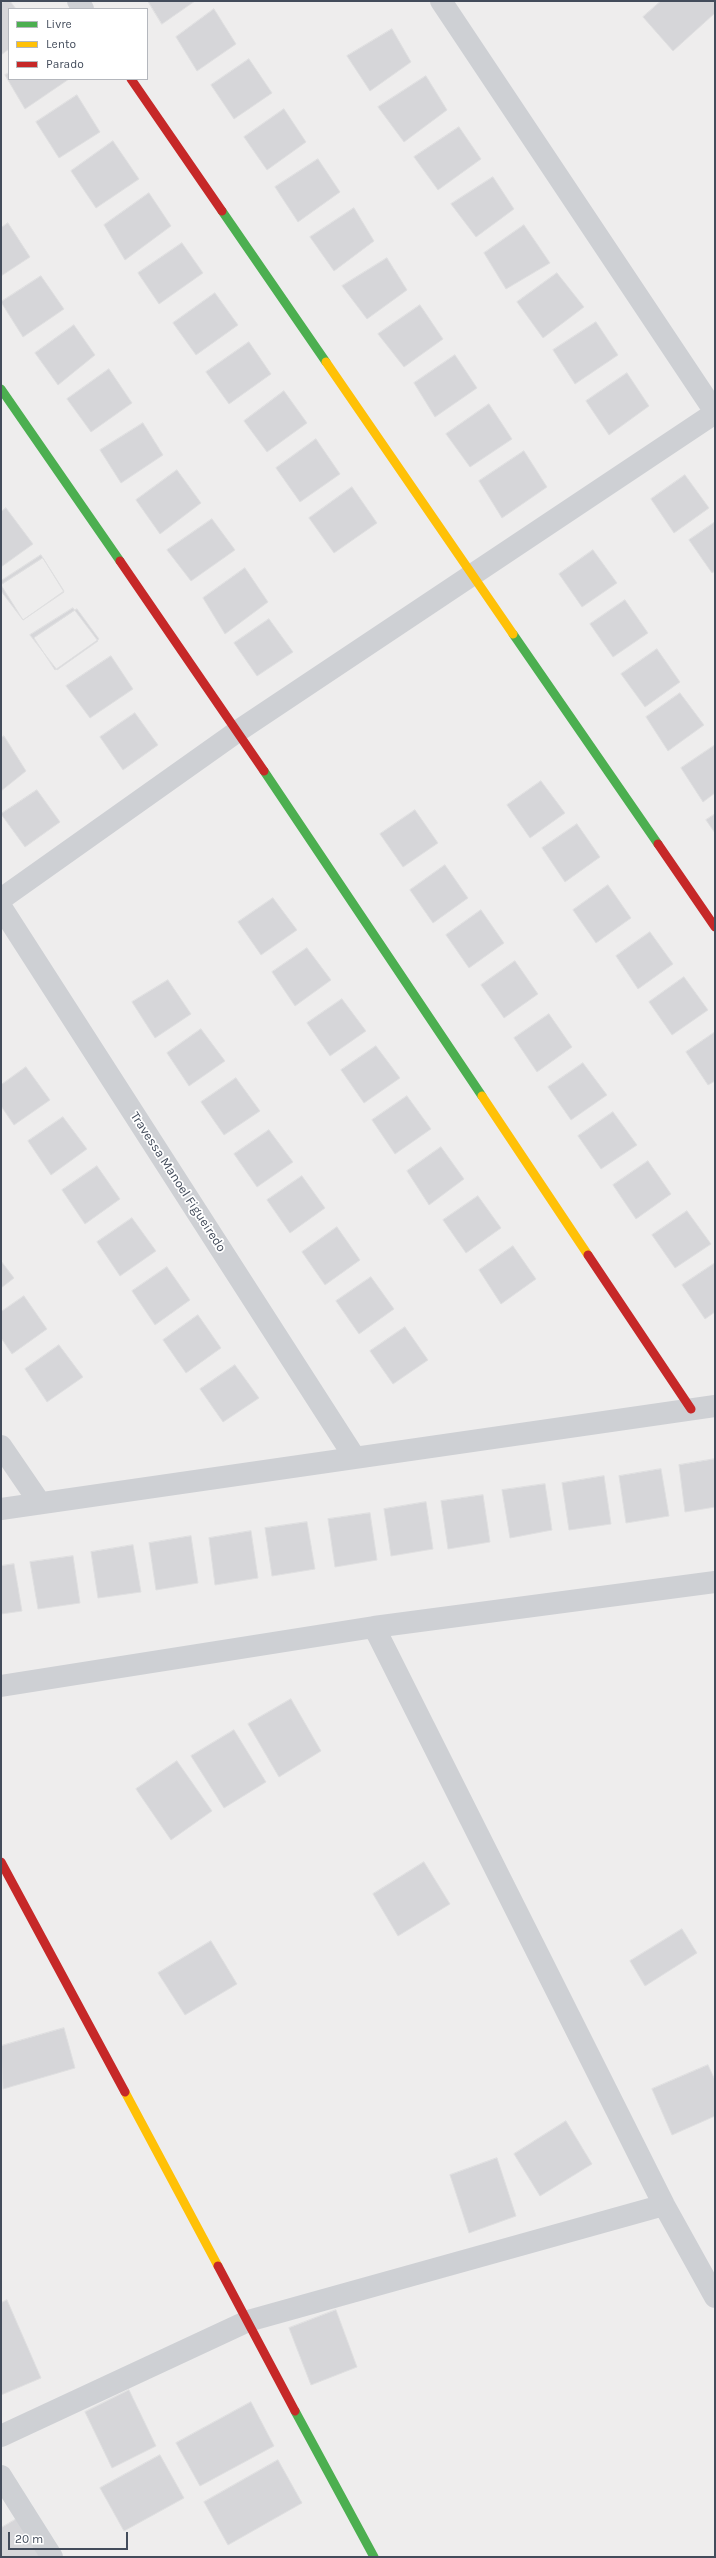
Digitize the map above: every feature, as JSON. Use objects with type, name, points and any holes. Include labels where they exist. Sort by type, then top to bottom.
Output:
[{"type":"street","points":[[1,899],[238,731],[715,413],[441,1]]},
{"type":"street","points":[[132,80],[715,927]]},
{"type":"street","points":[[1,390],[238,731],[691,1409]]},
{"type":"street","name":"Travessa Manoel Figueiredo","points":[[1,907],[355,1458]]},
{"type":"street","points":[[1,1509],[715,1406]]},
{"type":"street","points":[[1,1446],[40,1504]]},
{"type":"street","points":[[1,1686],[374,1627],[715,1582]]},
{"type":"street","points":[[374,1627],[664,2205],[715,2297]]},
{"type":"street","points":[[1,1862],[374,2557]]},
{"type":"street","points":[[1,2436],[248,2321],[664,2205]]},
{"type":"street","points":[[1,2476],[52,2557]]},
{"type":"building","points":[[5,1],[10,1],[15,8],[8,8],[8,50],[1,55],[1,4]]},
{"type":"building","points":[[148,1],[195,1],[162,24]]},
{"type":"building","points":[[661,1],[714,1],[715,13],[673,51],[643,17]]},
{"type":"building","points":[[214,9],[236,44],[197,71],[176,37]]},
{"type":"building","points":[[392,29],[411,62],[370,91],[347,56]]},
{"type":"building","points":[[249,59],[272,93],[234,119],[211,85]]},
{"type":"building","points":[[8,74],[8,80],[68,80],[25,109],[5,75]]},
{"type":"building","points":[[426,76],[447,110],[404,142],[378,107]]},
{"type":"building","points":[[77,95],[100,132],[59,158],[36,122]]},
{"type":"building","points":[[284,109],[306,142],[267,170],[244,137]]},
{"type":"building","points":[[459,127],[481,159],[438,190],[414,157]]},
{"type":"building","points":[[113,141],[139,179],[96,208],[71,171]]},
{"type":"building","points":[[318,159],[340,192],[298,222],[275,187]]},
{"type":"building","points":[[493,177],[514,209],[476,237],[451,204]]},
{"type":"building","points":[[149,193],[171,226],[125,260],[104,225]]},
{"type":"building","points":[[354,208],[374,241],[334,271],[310,237]]},
{"type":"building","points":[[8,223],[30,257],[1,276],[1,228]]},
{"type":"building","points":[[524,225],[550,263],[506,289],[484,253]]},
{"type":"building","points":[[182,243],[203,273],[159,304],[138,273]]},
{"type":"building","points":[[387,258],[407,290],[367,319],[342,286]]},
{"type":"building","points":[[557,273],[584,307],[543,338],[517,302]]},
{"type":"building","points":[[41,276],[64,309],[23,337],[1,302]]},
{"type":"building","points":[[215,293],[238,325],[196,355],[173,323]]},
{"type":"building","points":[[420,305],[443,339],[404,367],[378,334]]},
{"type":"building","points":[[596,322],[618,355],[575,384],[553,350]]},
{"type":"building","points":[[74,325],[95,355],[58,385],[35,353]]},
{"type":"building","points":[[249,342],[271,374],[229,404],[206,372]]},
{"type":"building","points":[[455,355],[477,388],[435,417],[414,383]]},
{"type":"building","points":[[109,369],[132,403],[91,432],[67,399]]},
{"type":"building","points":[[627,373],[649,406],[609,435],[586,401]]},
{"type":"building","points":[[284,391],[307,423],[267,452],[244,421]]},
{"type":"building","points":[[489,404],[512,439],[470,467],[446,434]]},
{"type":"building","points":[[143,423],[163,455],[121,483],[100,450]]},
{"type":"building","points":[[316,439],[340,474],[300,502],[276,468]]},
{"type":"building","points":[[524,451],[547,487],[502,518],[479,481]]},
{"type":"building","points":[[177,470],[201,503],[160,534],[136,500]]},
{"type":"building","points":[[685,475],[709,508],[674,533],[651,499]]},
{"type":"building","points":[[352,487],[377,523],[334,553],[309,518]]},
{"type":"building","points":[[6,508],[33,544],[1,567],[1,512]]},
{"type":"building","points":[[212,519],[235,550],[191,581],[167,550]]},
{"type":"building","points":[[715,522],[715,571],[712,573],[689,540]]},
{"type":"building","points":[[593,550],[617,583],[582,607],[559,574]]},
{"type":"building","points":[[41,555],[64,592],[23,620],[1,585],[1,581]]},
{"type":"building","points":[[43,558],[64,591],[23,620],[1,591],[1,585]]},
{"type":"building","points":[[245,568],[268,602],[225,634],[203,598]]},
{"type":"building","points":[[625,600],[648,633],[613,657],[590,624]]},
{"type":"building","points":[[73,608],[98,641],[57,670],[30,635]]},
{"type":"building","points":[[77,609],[99,639],[55,670],[34,638]]},
{"type":"building","points":[[269,619],[293,652],[257,676],[234,643]]},
{"type":"building","points":[[657,649],[680,682],[645,707],[621,674]]},
{"type":"building","points":[[111,656],[133,689],[90,718],[66,686]]},
{"type":"building","points":[[680,693],[704,725],[668,751],[646,717]]},
{"type":"building","points":[[135,713],[158,745],[123,770],[100,737]]},
{"type":"building","points":[[4,736],[26,771],[1,791],[1,738]]},
{"type":"building","points":[[715,745],[715,793],[703,802],[681,768]]},
{"type":"building","points":[[541,781],[565,813],[530,838],[507,805]]},
{"type":"building","points":[[37,790],[60,822],[25,847],[1,814]]},
{"type":"building","points":[[415,810],[438,843],[403,867],[380,834]]},
{"type":"building","points":[[715,814],[715,833],[706,820]]},
{"type":"building","points":[[577,824],[600,857],[565,882],[542,848]]},
{"type":"building","points":[[445,865],[468,898],[433,923],[410,890]]},
{"type":"building","points":[[608,885],[631,918],[596,943],[573,910]]},
{"type":"building","points":[[273,898],[297,930],[261,955],[238,922]]},
{"type":"building","points":[[481,910],[504,943],[469,968],[446,935]]},
{"type":"building","points":[[650,932],[673,964],[638,989],[616,956]]},
{"type":"building","points":[[307,948],[331,980],[295,1006],[272,972]]},
{"type":"building","points":[[515,961],[538,994],[504,1018],[481,985]]},
{"type":"building","points":[[684,977],[708,1010],[672,1035],[649,1002]]},
{"type":"building","points":[[168,980],[191,1014],[155,1038],[132,1002]]},
{"type":"building","points":[[342,999],[366,1031],[330,1056],[307,1023]]},
{"type":"building","points":[[549,1014],[572,1047],[537,1072],[514,1038]]},
{"type":"building","points":[[201,1029],[225,1061],[189,1086],[167,1053]]},
{"type":"building","points":[[715,1032],[715,1081],[708,1085],[686,1052]]},
{"type":"building","points":[[376,1046],[400,1078],[364,1103],[341,1070]]},
{"type":"building","points":[[583,1063],[607,1095],[571,1120],[548,1087]]},
{"type":"building","points":[[26,1067],[50,1100],[14,1125],[1,1106],[1,1085]]},
{"type":"building","points":[[236,1078],[260,1111],[224,1135],[201,1102]]},
{"type":"building","points":[[407,1096],[431,1129],[395,1154],[372,1120]]},
{"type":"building","points":[[613,1112],[637,1145],[601,1169],[578,1136]]},
{"type":"building","points":[[63,1117],[87,1149],[51,1175],[28,1141]]},
{"type":"building","points":[[269,1130],[293,1162],[257,1187],[234,1154]]},
{"type":"building","points":[[441,1147],[464,1179],[429,1205],[407,1171]]},
{"type":"building","points":[[648,1161],[671,1194],[636,1219],[613,1185]]},
{"type":"building","points":[[97,1166],[120,1199],[85,1224],[62,1190]]},
{"type":"building","points":[[302,1176],[325,1208],[290,1233],[267,1200]]},
{"type":"building","points":[[478,1196],[501,1228],[466,1253],[443,1220]]},
{"type":"building","points":[[687,1211],[711,1244],[675,1268],[652,1235]]},
{"type":"building","points":[[132,1218],[156,1251],[120,1276],[97,1242]]},
{"type":"building","points":[[337,1227],[360,1260],[325,1285],[302,1252]]},
{"type":"building","points":[[513,1246],[536,1279],[501,1304],[479,1270]]},
{"type":"building","points":[[1,1261],[14,1278],[1,1288]]},
{"type":"building","points":[[715,1263],[715,1312],[705,1319],[682,1285]]},
{"type":"building","points":[[167,1267],[190,1300],[155,1325],[132,1291]]},
{"type":"building","points":[[371,1277],[394,1309],[359,1334],[336,1301]]},
{"type":"building","points":[[24,1296],[47,1329],[12,1354],[1,1338],[1,1312]]},
{"type":"building","points":[[198,1315],[221,1348],[186,1373],[163,1340]]},
{"type":"building","points":[[405,1327],[428,1360],[393,1384],[370,1351]]},
{"type":"building","points":[[59,1345],[83,1377],[47,1402],[25,1369]]},
{"type":"building","points":[[235,1365],[259,1398],[223,1422],[200,1389]]},
{"type":"building","points":[[715,1459],[715,1507],[685,1512],[679,1465]]},
{"type":"building","points":[[661,1469],[669,1516],[626,1523],[619,1476]]},
{"type":"building","points":[[604,1476],[611,1524],[569,1530],[562,1483]]},
{"type":"building","points":[[545,1484],[552,1530],[510,1538],[502,1490]]},
{"type":"building","points":[[483,1495],[490,1542],[448,1549],[441,1501]]},
{"type":"building","points":[[426,1502],[433,1549],[391,1556],[384,1509]]},
{"type":"building","points":[[370,1513],[377,1560],[335,1567],[328,1519]]},
{"type":"building","points":[[307,1522],[315,1569],[272,1576],[265,1528]]},
{"type":"building","points":[[251,1531],[258,1578],[215,1585],[209,1538]]},
{"type":"building","points":[[191,1536],[198,1583],[156,1590],[149,1543]]},
{"type":"building","points":[[133,1545],[141,1592],[98,1598],[91,1552]]},
{"type":"building","points":[[73,1556],[80,1603],[38,1609],[30,1562]]},
{"type":"building","points":[[14,1564],[22,1611],[1,1614],[1,1566]]},
{"type":"building","points":[[291,1699],[321,1751],[279,1777],[248,1724]]},
{"type":"building","points":[[234,1730],[266,1782],[224,1808],[191,1756]]},
{"type":"building","points":[[177,1761],[212,1811],[171,1840],[136,1789]]},
{"type":"building","points":[[424,1862],[450,1904],[398,1936],[373,1894]]},
{"type":"building","points":[[682,1929],[697,1953],[645,1986],[630,1961]]},
{"type":"building","points":[[211,1941],[237,1984],[185,2015],[158,1973]]},
{"type":"building","points":[[64,2028],[75,2068],[3,2089],[1,2046]]},
{"type":"building","points":[[708,2065],[715,2080],[715,2116],[672,2135],[652,2089]]},
{"type":"building","points":[[566,2121],[592,2164],[540,2196],[514,2154]]},
{"type":"building","points":[[497,2158],[516,2216],[469,2233],[450,2175]]},
{"type":"building","points":[[7,2300],[41,2378],[1,2395],[1,2303]]},
{"type":"building","points":[[336,2310],[357,2367],[311,2385],[289,2328]]},
{"type":"building","points":[[129,2390],[156,2446],[112,2468],[85,2412]]},
{"type":"building","points":[[251,2402],[274,2446],[200,2486],[176,2443]]},
{"type":"building","points":[[160,2455],[184,2498],[124,2531],[100,2488]]},
{"type":"building","points":[[278,2460],[302,2503],[228,2545],[204,2502]]},
{"type":"building","points":[[25,2514],[50,2557],[1,2557],[1,2528]]},
{"type":"traffic: fast","points":[[222,211],[326,362]]},
{"type":"traffic: fast","points":[[1,389],[120,561]]},
{"type":"traffic: fast","points":[[513,634],[658,844]]},
{"type":"traffic: fast","points":[[264,771],[482,1096]]},
{"type":"traffic: fast","points":[[295,2411],[374,2557]]},
{"type":"traffic: slow","points":[[326,362],[513,634]]},
{"type":"traffic: slow","points":[[482,1096],[588,1255]]},
{"type":"traffic: slow","points":[[125,2092],[218,2266]]},
{"type":"traffic: jam","points":[[132,80],[222,211]]},
{"type":"traffic: jam","points":[[120,561],[264,771]]},
{"type":"traffic: jam","points":[[658,844],[715,927]]},
{"type":"traffic: jam","points":[[588,1255],[691,1409]]},
{"type":"traffic: jam","points":[[1,1862],[125,2092]]},
{"type":"traffic: jam","points":[[218,2266],[295,2411]]}]
